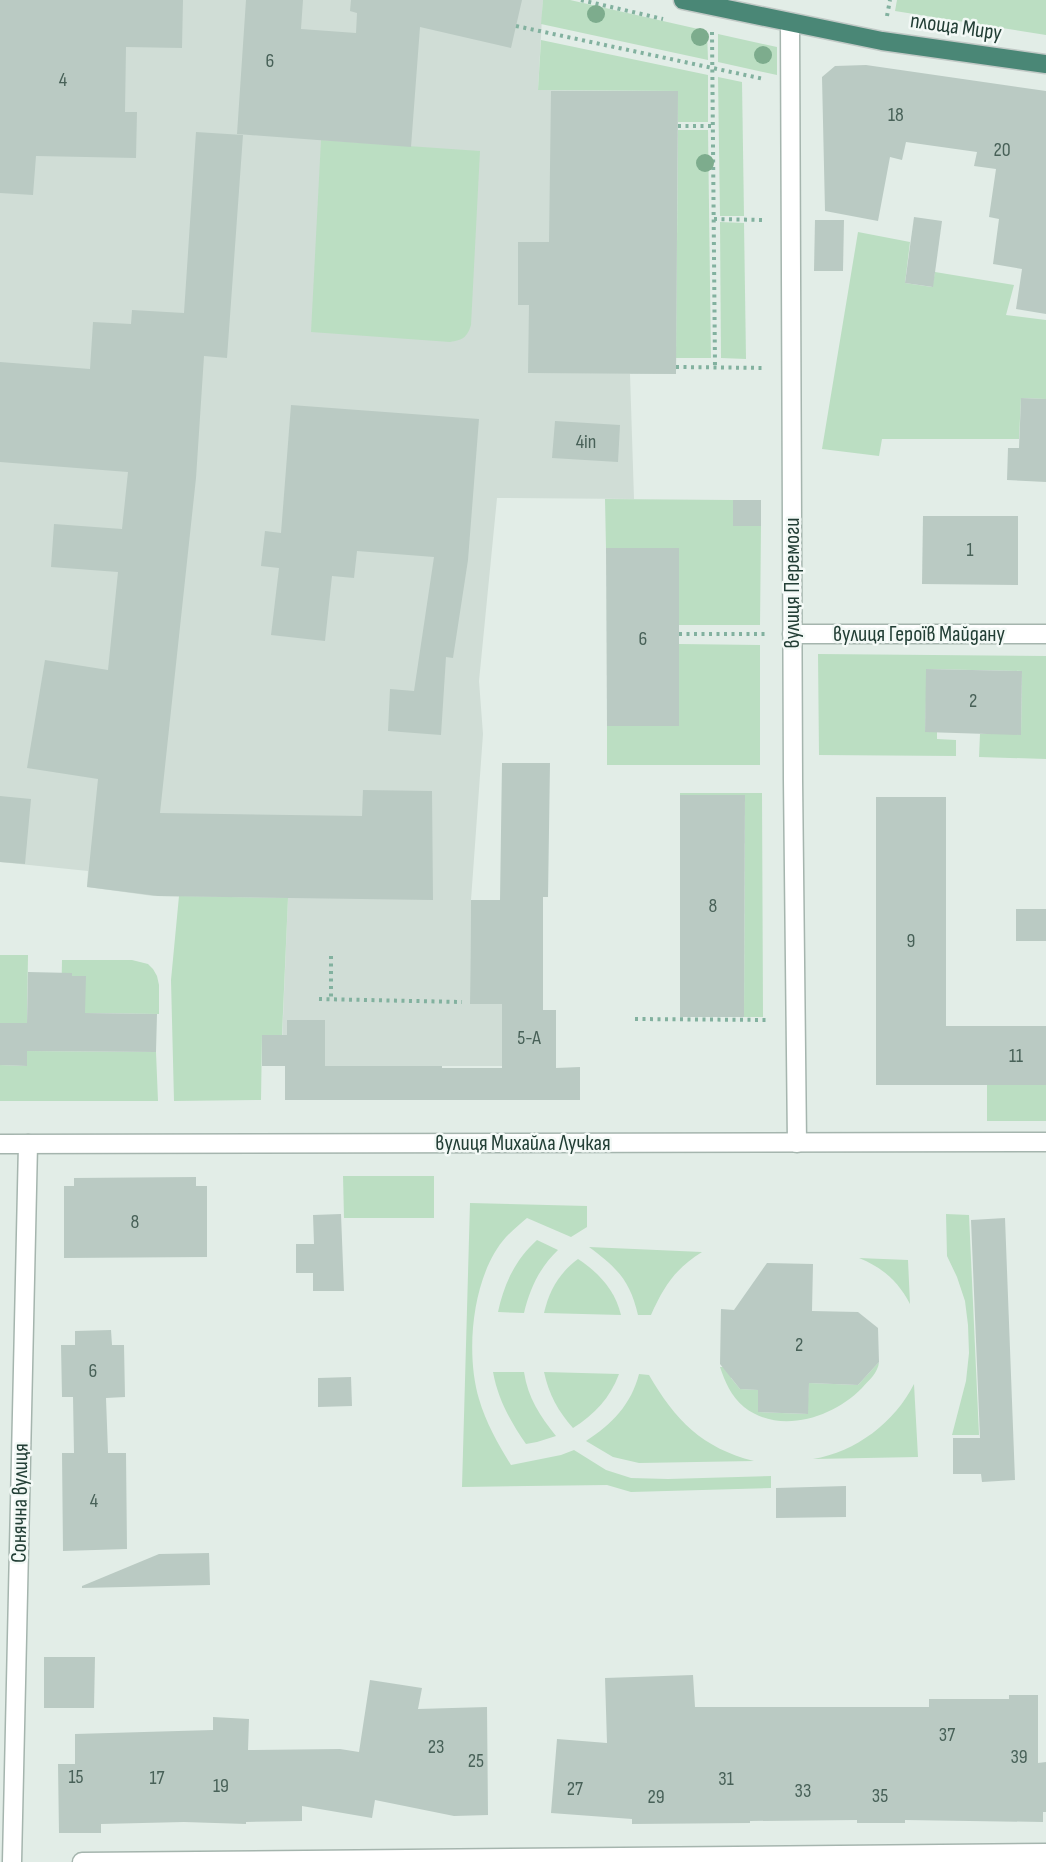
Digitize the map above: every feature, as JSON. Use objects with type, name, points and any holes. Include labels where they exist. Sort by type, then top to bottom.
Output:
[{"type":"highway","name":"площа Миру","points":[[683,0],[882,41],[1046,63]]},
{"type":"street","name":"вулиця Перемоги","points":[[790,23],[792,634],[797,1143]]},
{"type":"street","name":"вулиця Героїв Майдану","points":[[792,634],[1046,634]]},
{"type":"street","name":"вулиця Михайла Лучкая","points":[[0,1144],[1046,1142]]},
{"type":"street","name":"Сонячна вулиця","points":[[12,1862],[28,1144]]},
{"type":"street","points":[[82,1862],[1046,1853]]},
{"type":"path","points":[[581,0],[666,20]]},
{"type":"path","points":[[609,6],[610,0]]},
{"type":"path","points":[[712,30],[715,367]]},
{"type":"path","points":[[678,126],[713,126]]},
{"type":"path","points":[[714,219],[791,220]]},
{"type":"path","points":[[676,367],[791,369]]},
{"type":"path","points":[[679,634],[792,634]]},
{"type":"path","points":[[331,956],[331,999]]},
{"type":"path","points":[[319,999],[462,1002]]},
{"type":"path","points":[[635,1019],[796,1020]]},
{"type":"shaded area","points":[[0,0],[543,0],[538,90],[678,91],[676,374],[630,374],[634,499],[497,498],[479,681],[483,734],[471,900],[470,1004],[502,1004],[502,1066],[281,1066],[288,898],[153,896],[87,887],[88,871],[0,862]]},
{"type":"green space","points":[[543,0],[570,0],[707,31],[708,60],[541,24]]},
{"type":"green space","points":[[897,0],[1046,0],[1046,35],[895,11]]},
{"type":"green space","points":[[718,34],[777,47],[777,75],[718,62]]},
{"type":"green space","points":[[541,40],[708,75],[708,122],[678,122],[678,91],[538,90]]},
{"type":"green space","points":[[718,77],[742,82],[744,216],[720,216]]},
{"type":"green space","points":[[678,130],[708,130],[711,358],[676,358]]},
{"type":"green space","points":[[321,140],[480,151],[471,325],[464,338],[450,342],[311,332]]},
{"type":"green space","points":[[720,222],[744,223],[746,359],[721,358]]},
{"type":"green space","points":[[858,232],[910,242],[905,283],[932,287],[935,272],[1014,285],[1006,315],[1046,320],[1046,399],[1021,398],[1019,439],[882,439],[879,456],[822,449]]},
{"type":"green space","points":[[605,499],[733,500],[733,526],[761,526],[760,625],[679,625],[606,548]]},
{"type":"green space","points":[[679,644],[760,645],[760,765],[607,765],[607,726],[679,725]]},
{"type":"green space","points":[[818,654],[1046,656],[1046,759],[979,757],[980,734],[1021,734],[1022,671],[927,669],[925,732],[937,732],[937,739],[956,740],[956,756],[819,755]]},
{"type":"green space","points":[[680,793],[762,793],[763,1017],[744,1017],[745,795],[680,795]]},
{"type":"green space","points":[[179,896],[288,898],[282,1035],[262,1035],[261,1100],[174,1101],[171,980]]},
{"type":"green space","points":[[0,955],[28,955],[27,1023],[0,1023]]},
{"type":"green space","points":[[62,960],[132,960],[148,964],[157,976],[159,985],[159,1014],[85,1013],[85,976],[67,976],[61,1011]]},
{"type":"green space","points":[[27,1051],[156,1052],[158,1101],[0,1101],[0,1065],[27,1066]]},
{"type":"green space","points":[[987,1085],[1046,1085],[1046,1121],[987,1121]]},
{"type":"green space","points":[[343,1176],[434,1176],[434,1218],[344,1218]]},
{"type":"green space","points":[[470,1203],[587,1206],[587,1227],[571,1237],[527,1218],[506,1237],[485,1272],[474,1315],[472,1337],[475,1380],[485,1416],[511,1465],[561,1455],[574,1450],[606,1470],[631,1478],[771,1476],[771,1488],[631,1492],[607,1485],[462,1487]]},
{"type":"green space","points":[[946,1214],[969,1215],[979,1435],[952,1435],[966,1381],[969,1353],[965,1301],[947,1256]]},
{"type":"green space","points":[[537,1240],[558,1250],[536,1278],[524,1313],[498,1312],[512,1273],[522,1256]]},
{"type":"green space","points":[[589,1247],[702,1252],[684,1265],[671,1279],[651,1315],[638,1315],[631,1293],[621,1276]]},
{"type":"green space","points":[[859,1258],[908,1260],[910,1304],[889,1276]]},
{"type":"green space","points":[[578,1259],[605,1283],[615,1298],[621,1315],[544,1313],[556,1283],[565,1270]]},
{"type":"green space","points":[[879,1362],[873,1376],[850,1399],[821,1415],[789,1421],[773,1420],[744,1407],[729,1388],[720,1367],[731,1367],[731,1378],[740,1389],[758,1390],[758,1412],[807,1414],[809,1383],[858,1385]]},
{"type":"green space","points":[[493,1372],[524,1372],[535,1406],[556,1436],[526,1444],[505,1410]]},
{"type":"green space","points":[[544,1372],[619,1374],[601,1405],[573,1428],[555,1402]]},
{"type":"green space","points":[[639,1374],[649,1375],[680,1419],[705,1440],[719,1448],[754,1461],[639,1463],[613,1457],[586,1441],[619,1413],[631,1395]]},
{"type":"green space","points":[[914,1384],[918,1457],[813,1459],[844,1450],[872,1433],[896,1411]]},
{"type":"building","points":[[0,0],[183,0],[182,48],[126,47],[125,112],[137,112],[136,158],[36,156],[33,195],[0,193]]},
{"type":"building","points":[[246,0],[303,0],[301,29],[356,33],[357,13],[350,11],[351,0],[522,0],[511,48],[420,27],[411,147],[237,134]]},
{"type":"building","points":[[866,65],[1046,91],[1046,314],[1016,309],[1022,269],[993,264],[999,219],[989,217],[996,169],[974,166],[977,152],[906,142],[902,160],[890,157],[878,221],[825,211],[822,77],[835,66]]},
{"type":"building","points":[[551,91],[678,91],[676,374],[528,373],[529,305],[518,305],[518,242],[549,242]]},
{"type":"building","points":[[196,132],[243,135],[227,358],[204,356],[196,478],[160,813],[362,816],[363,790],[432,791],[433,900],[158,896],[87,887],[98,779],[27,768],[45,660],[108,670],[118,572],[51,567],[54,524],[122,529],[128,472],[0,462],[0,362],[90,369],[93,322],[131,324],[132,310],[184,313]]},
{"type":"building","points":[[914,217],[942,221],[933,287],[905,283]]},
{"type":"building","points":[[815,220],[844,220],[843,271],[814,271]]},
{"type":"building","points":[[1021,398],[1046,399],[1046,482],[1007,480],[1008,448],[1019,448]]},
{"type":"building","points":[[291,405],[479,419],[468,560],[453,658],[446,657],[441,735],[388,731],[390,689],[414,691],[434,557],[357,551],[354,578],[332,576],[325,641],[271,635],[279,568],[261,566],[265,531],[281,533]]},
{"type":"building","points":[[555,421],[620,425],[618,462],[552,458]]},
{"type":"building","points":[[733,500],[761,500],[761,526],[733,526]]},
{"type":"building","points":[[923,516],[1018,516],[1018,585],[922,584]]},
{"type":"building","points":[[606,548],[679,548],[679,726],[607,726]]},
{"type":"building","points":[[926,669],[1022,671],[1021,735],[925,732]]},
{"type":"building","points":[[502,763],[550,763],[548,897],[543,897],[543,1010],[556,1010],[556,1068],[580,1067],[580,1100],[285,1100],[285,1066],[262,1066],[262,1035],[287,1035],[287,1020],[325,1020],[325,1066],[502,1068],[502,1004],[470,1004],[471,900],[500,900]]},
{"type":"building","points":[[680,795],[745,795],[744,1017],[680,1017]]},
{"type":"building","points":[[0,796],[31,799],[25,864],[0,862]]},
{"type":"building","points":[[876,797],[946,797],[946,1026],[1046,1026],[1046,1085],[876,1085]]},
{"type":"building","points":[[1016,909],[1046,909],[1046,941],[1016,941]]},
{"type":"building","points":[[28,972],[72,973],[72,976],[86,976],[85,1013],[157,1014],[156,1052],[27,1051],[27,1066],[0,1065],[0,1023],[27,1023]]},
{"type":"building","points":[[196,1177],[196,1186],[207,1186],[207,1257],[64,1258],[64,1186],[74,1186],[74,1178]]},
{"type":"building","points":[[341,1214],[344,1291],[313,1291],[313,1273],[296,1273],[296,1244],[314,1244],[313,1215]]},
{"type":"building","points":[[1005,1218],[1015,1480],[982,1482],[981,1474],[953,1474],[953,1438],[980,1438],[971,1220]]},
{"type":"building","points":[[767,1263],[813,1264],[812,1311],[858,1312],[878,1328],[879,1362],[858,1385],[809,1383],[808,1414],[758,1412],[758,1390],[740,1389],[720,1364],[721,1309],[734,1310]]},
{"type":"building","points":[[111,1330],[112,1345],[124,1345],[125,1397],[106,1398],[108,1453],[126,1453],[127,1549],[63,1551],[62,1453],[74,1453],[73,1397],[62,1397],[61,1345],[75,1345],[75,1331]]},
{"type":"building","points":[[351,1377],[352,1406],[318,1407],[318,1378]]},
{"type":"building","points":[[846,1486],[846,1517],[776,1518],[776,1488]]},
{"type":"building","points":[[209,1553],[210,1585],[82,1588],[82,1586],[159,1554]]},
{"type":"building","points":[[44,1657],[95,1657],[94,1708],[44,1708]]},
{"type":"building","points":[[693,1675],[695,1707],[929,1707],[929,1699],[1009,1699],[1009,1695],[1038,1695],[1038,1763],[1046,1762],[1046,1812],[1043,1812],[1043,1822],[905,1820],[905,1823],[857,1823],[857,1820],[632,1824],[632,1819],[551,1813],[557,1739],[607,1743],[605,1678]]},
{"type":"building","points":[[370,1680],[422,1688],[418,1709],[487,1707],[488,1815],[454,1816],[375,1800],[372,1818],[302,1806],[302,1821],[246,1822],[246,1824],[184,1822],[101,1824],[101,1833],[59,1833],[58,1764],[75,1764],[75,1734],[213,1730],[213,1717],[249,1719],[248,1750],[340,1749],[359,1752]]}]
